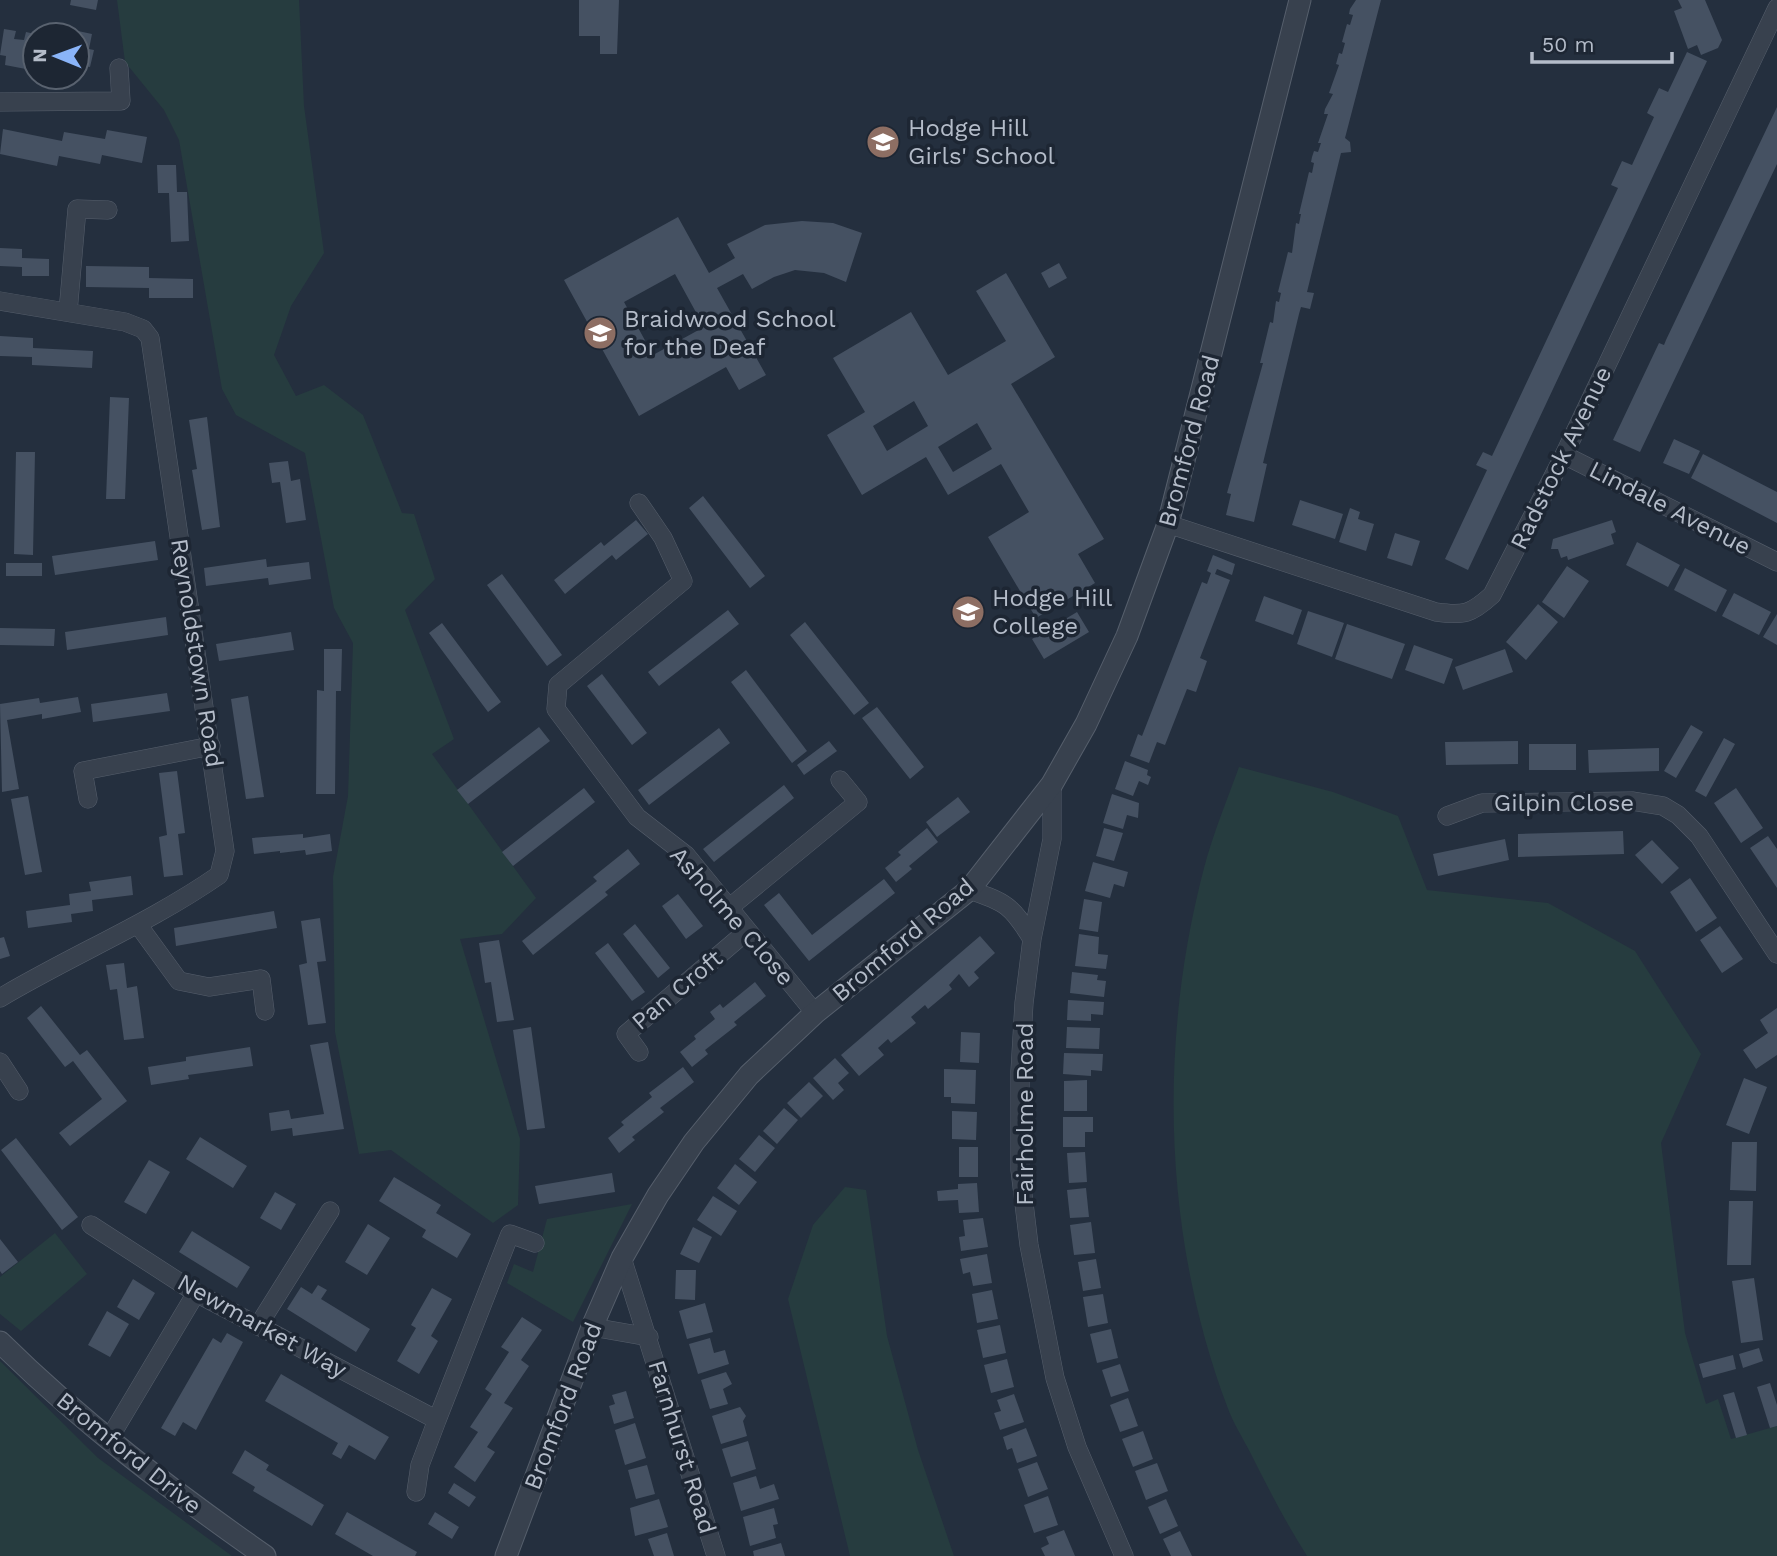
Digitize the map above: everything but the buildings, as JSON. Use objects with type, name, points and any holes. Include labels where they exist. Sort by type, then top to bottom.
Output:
[{"type":"street","name":"Bromford Road","points":[[506,1556],[592,1327],[622,1258],[658,1195],[694,1142],[749,1075],[816,1013],[969,890],[1052,784],[1086,724],[1124,645],[1168,524],[1300,0]]},
{"type":"street","name":"Radstock Avenue","points":[[1168,524],[1318,571],[1388,598],[1457,615],[1474,611],[1492,595],[1564,455],[1777,8]]},
{"type":"street","points":[[0,102],[121,101],[119,68]]},
{"type":"street","points":[[68,312],[77,209],[108,210]]},
{"type":"street","name":"Reynoldstown Road","points":[[0,301],[125,322],[143,329],[150,338],[225,851],[219,875],[139,926],[39,975],[0,998]]},
{"type":"street","name":"Lindale Avenue","points":[[1564,455],[1777,562]]},
{"type":"street","name":"Asholme Close","points":[[639,503],[663,538],[683,581],[558,685],[556,709],[637,817],[686,855],[730,907],[746,932],[816,1013]]},
{"type":"street","points":[[88,799],[83,771],[211,746]]},
{"type":"street","points":[[730,907],[858,802],[840,780]]},
{"type":"street","name":"Fairholme Road","points":[[1052,784],[1052,839],[1032,939],[1020,1071],[1020,1170],[1029,1245],[1055,1378],[1077,1447],[1124,1556]]},
{"type":"street","name":"Gilpin Close","points":[[1447,816],[1482,803],[1632,801],[1663,806],[1678,814],[1699,836],[1777,954]]},
{"type":"street","points":[[969,890],[993,898],[1015,911],[1032,939]]},
{"type":"street","points":[[139,926],[179,981],[209,987],[261,979],[265,1011]]},
{"type":"street","name":"Pan Croft","points":[[639,1052],[626,1034],[746,932]]},
{"type":"street","points":[[0,1062],[19,1090]]},
{"type":"street","points":[[258,1326],[330,1211]]},
{"type":"street","name":"Newmarket Way","points":[[91,1225],[196,1293],[437,1420]]},
{"type":"street","points":[[416,1492],[420,1465],[510,1234],[535,1242]]},
{"type":"street","name":"Farnhurst Road","points":[[622,1258],[716,1556]]},
{"type":"street","points":[[109,1439],[196,1293]]},
{"type":"street","name":"Farnhurst Road","points":[[592,1327],[649,1337]]},
{"type":"street","name":"Bromford Drive","points":[[0,1342],[156,1478],[265,1556]]},
{"type":"green space","points":[[117,0],[299,0],[304,106],[324,253],[291,306],[274,355],[296,396],[324,385],[363,415],[402,513],[414,514],[435,579],[405,610],[454,739],[432,754],[536,898],[502,934],[460,939],[520,1139],[518,1205],[493,1223],[391,1150],[359,1154],[335,1032],[333,877],[348,796],[353,643],[334,608],[305,453],[236,415],[222,389],[179,140],[164,110],[125,62]]},
{"type":"green space","points":[[1239,767],[1333,792],[1398,816],[1427,890],[1548,903],[1635,951],[1701,1054],[1661,1143],[1685,1333],[1706,1404],[1718,1399],[1731,1439],[1777,1426],[1777,1556],[1307,1556],[1227,1406],[1206,1341],[1190,1275],[1179,1207],[1174,1139],[1174,1070],[1179,1002],[1189,934],[1204,868]]},
{"type":"green space","points":[[845,1187],[866,1190],[887,1336],[918,1450],[954,1556],[850,1556],[788,1299],[813,1225]]},
{"type":"green space","points":[[632,1204],[573,1322],[507,1283],[514,1264],[533,1272],[547,1219]]},
{"type":"green space","points":[[55,1233],[87,1274],[21,1331],[0,1314],[0,1277]]},
{"type":"green space","points":[[0,1361],[98,1458],[232,1556],[0,1556]]},
{"type":"place","name":"Hodge Hill Girls' School","points":[[883,142]]},
{"type":"place","name":"Braidwood School for the Deaf","points":[[600,333]]},
{"type":"place","name":"Hodge Hill College","points":[[968,612]]}]
